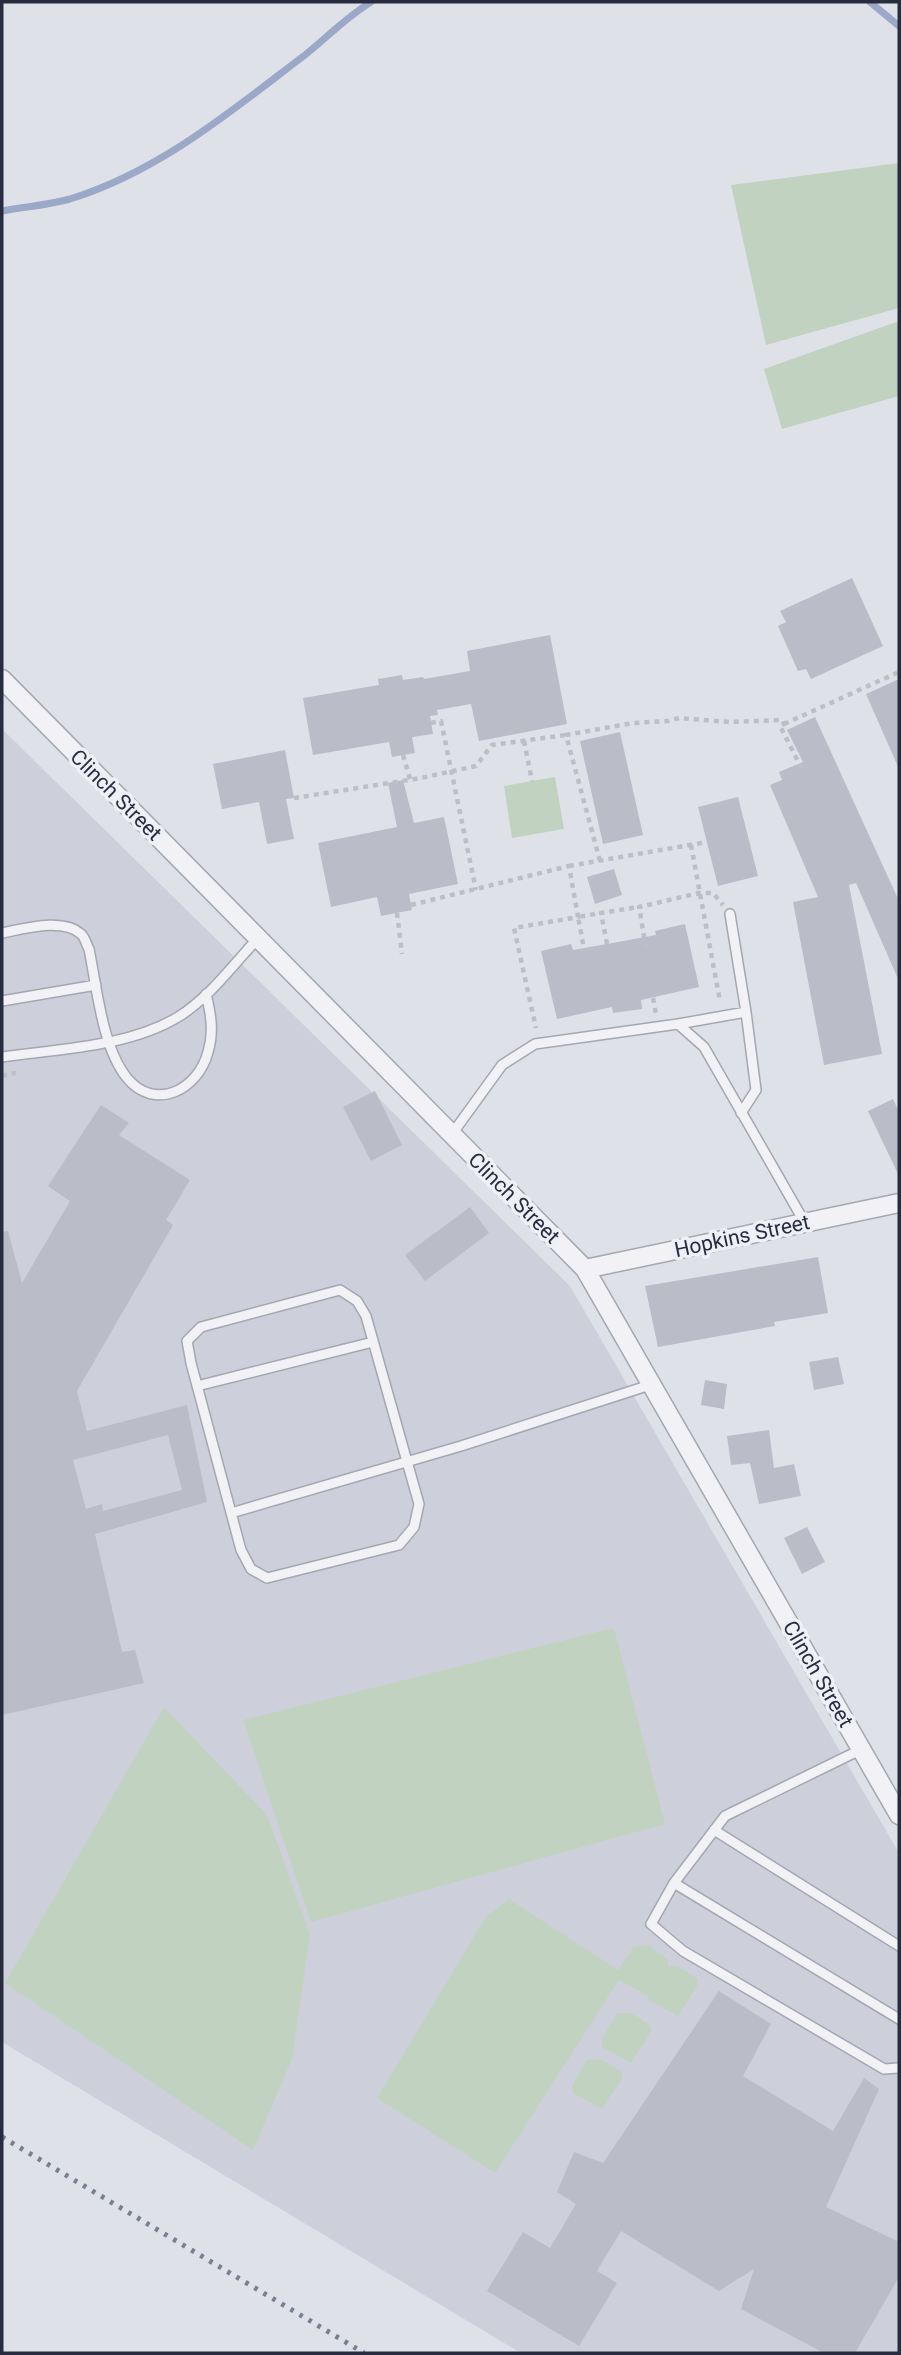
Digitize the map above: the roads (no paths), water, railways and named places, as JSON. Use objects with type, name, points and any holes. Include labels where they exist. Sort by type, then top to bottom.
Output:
[{"type":"street","name":"Clinch Street","points":[[2,679],[585,1269],[899,1815]]},
{"type":"street","name":"Hopkins Street","points":[[585,1269],[899,1203]]},
{"type":"lane","points":[[730,914],[756,1090],[741,1113]]},
{"type":"lane","points":[[2,933],[43,925],[69,926],[82,935],[89,949],[109,1041],[126,1076],[140,1091],[158,1097],[178,1090],[196,1078],[208,1053],[212,1018],[206,994]]},
{"type":"lane","points":[[2,1057],[138,1036],[178,1017],[206,994],[258,938]]},
{"type":"lane","points":[[2,1001],[96,985]]},
{"type":"lane","points":[[452,1134],[502,1065],[539,1043],[746,1012]]},
{"type":"lane","points":[[678,1024],[704,1047],[805,1223]]},
{"type":"lane","points":[[341,1290],[357,1301],[366,1316],[373,1342],[419,1504],[414,1527],[399,1545],[267,1578],[251,1569],[241,1550],[187,1341],[201,1327],[341,1290]]},
{"type":"lane","points":[[197,1386],[373,1342]]},
{"type":"lane","points":[[231,1513],[650,1385]]},
{"type":"lane","points":[[862,1749],[725,1816],[674,1883],[651,1924],[683,1951],[884,2069],[899,2068]]},
{"type":"lane","points":[[714,1830],[899,1946]]},
{"type":"lane","points":[[674,1883],[899,2019]]},
{"type":"waterway","points":[[2,211],[70,199],[134,173],[193,138],[250,97],[371,2]]},
{"type":"waterway","points":[[870,2],[899,26]]},
{"type":"railway","points":[[2,2137],[364,2353]]}]
